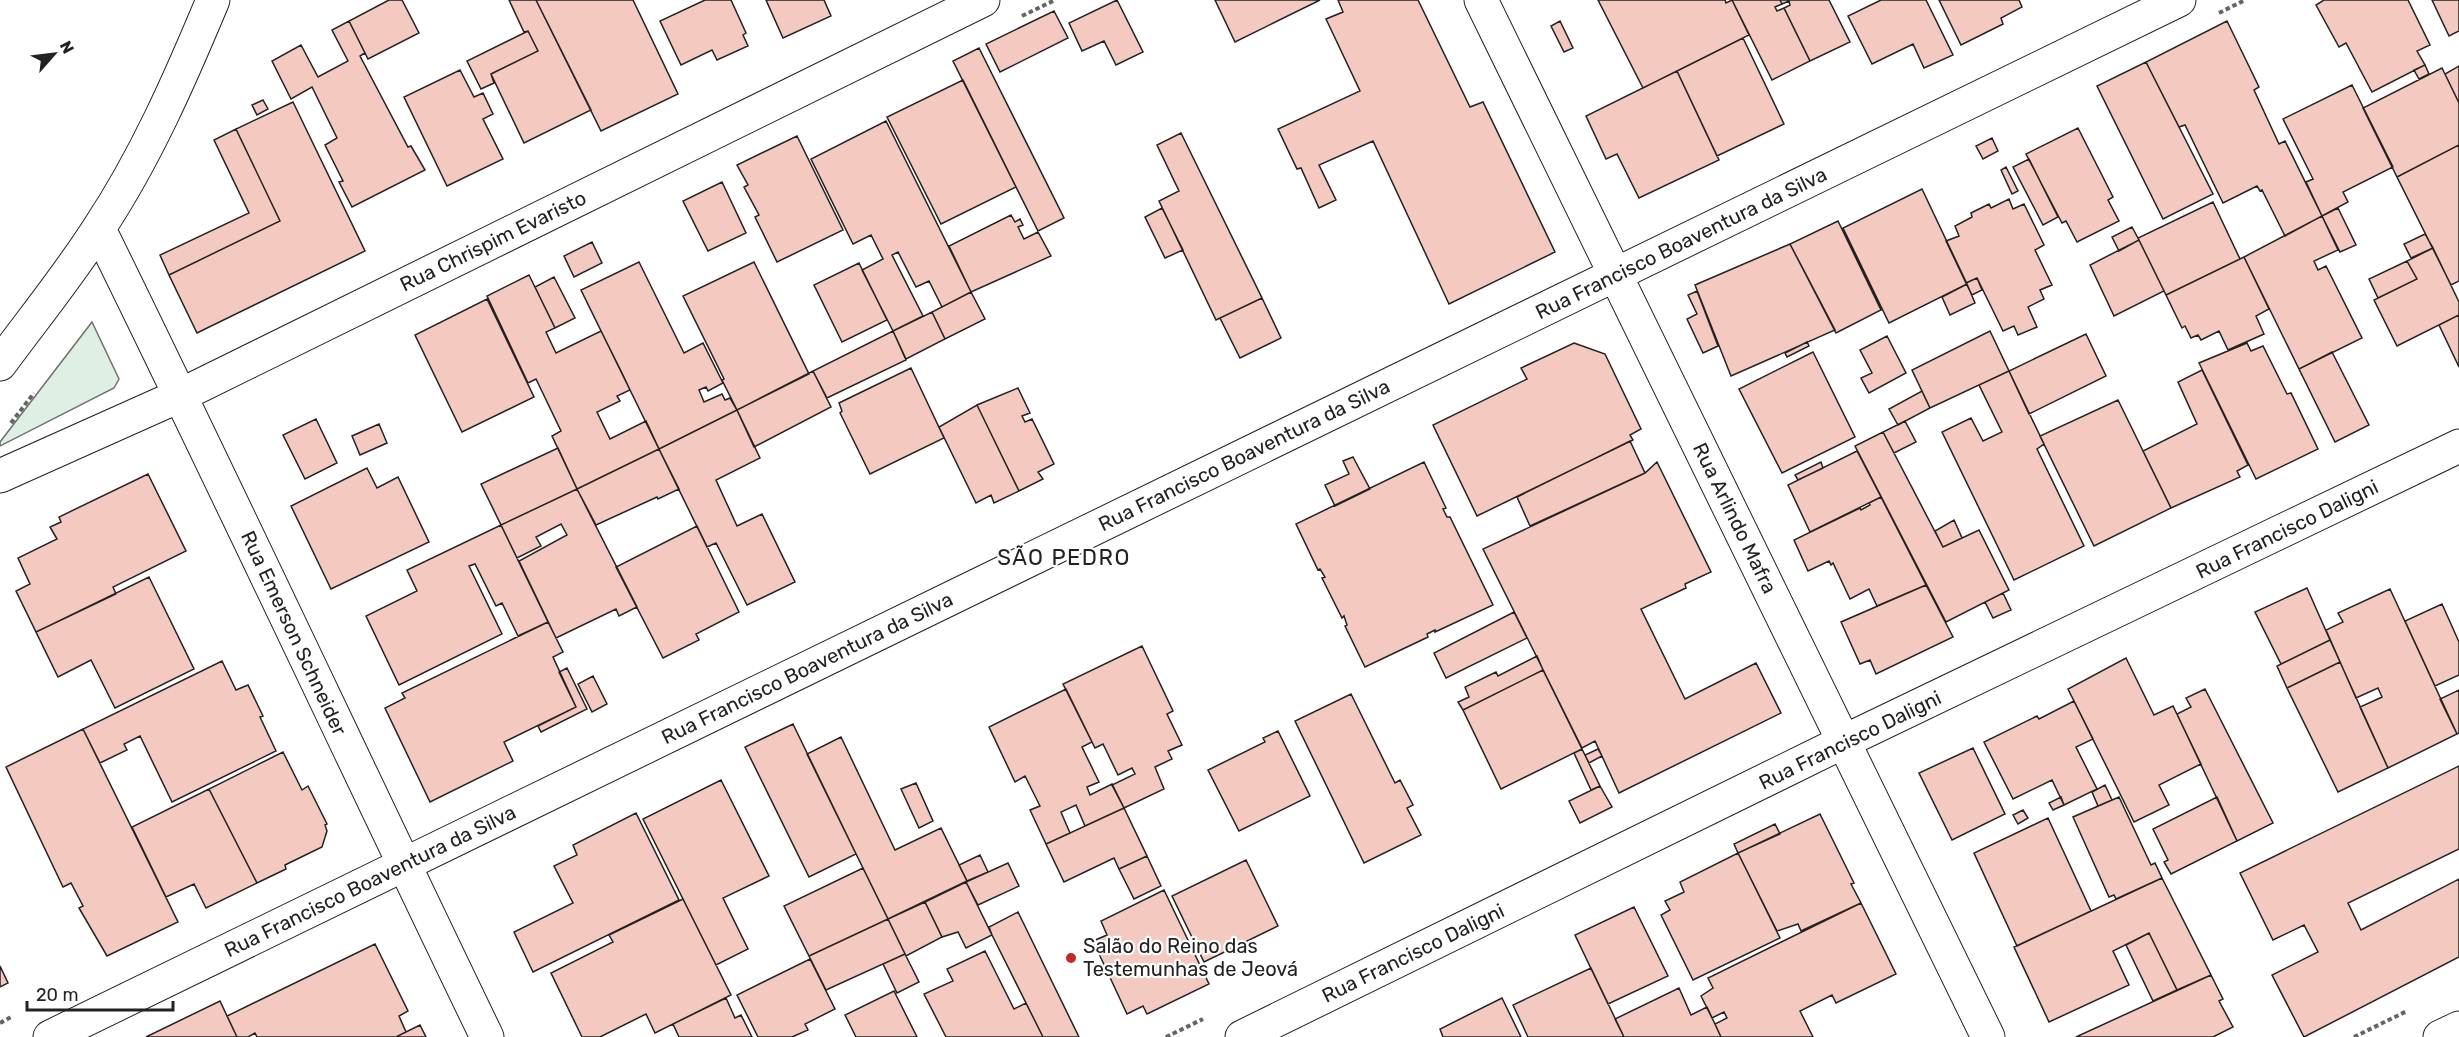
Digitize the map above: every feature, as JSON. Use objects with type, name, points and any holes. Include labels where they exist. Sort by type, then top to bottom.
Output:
[{"type":"street","points":[[0,364],[99,229],[172,97],[213,0]]},
{"type":"street","name":"Rua Chrispim Evaristo","points":[[0,476],[181,395],[983,0]]},
{"type":"street","name":"Rua Arlindo Mafra","points":[[1481,0],[1989,1037]]},
{"type":"street","name":"Rua Francisco Boaventura da Silva","points":[[50,1037],[2179,0]]},
{"type":"street","name":"Rua Emerson Schneider","points":[[99,229],[181,395],[403,865],[487,1037]]},
{"type":"street","name":"Rua Francisco Daligni","points":[[1242,1037],[1845,741],[2459,446]]},
{"type":"street","points":[[2440,1037],[2459,1028]]},
{"type":"path","points":[[1013,21],[1055,0]]},
{"type":"path","points":[[2213,16],[2245,0]]},
{"type":"path","points":[[0,1023],[21,1012]]},
{"type":"green space","points":[[92,322],[119,379],[114,388],[0,446],[0,442]]},
{"type":"building","points":[[389,0],[402,0],[419,33],[368,59],[349,21]]},
{"type":"building","points":[[509,0],[536,0],[591,110],[524,143],[491,74],[538,51],[528,31],[524,32]]},
{"type":"building","points":[[536,0],[633,0],[678,94],[601,131]]},
{"type":"building","points":[[705,0],[731,0],[746,33],[743,35],[748,46],[717,60],[712,50],[681,65],[660,21]]},
{"type":"building","points":[[766,0],[824,0],[831,16],[783,38]]},
{"type":"building","points":[[1117,0],[1143,52],[1116,65],[1104,41],[1082,51],[1069,23]]},
{"type":"building","points":[[1215,0],[1320,0],[1235,42]]},
{"type":"building","points":[[1338,0],[1418,0],[1470,107],[1483,102],[1555,252],[1449,304],[1373,141],[1319,165],[1336,200],[1319,208],[1301,168],[1297,169],[1278,129],[1360,91],[1326,19],[1343,12]]},
{"type":"building","points":[[1598,0],[1725,0],[1726,3],[1732,0],[1749,35],[1643,88]]},
{"type":"building","points":[[1732,0],[1780,0],[1782,4],[1775,7],[1777,11],[1784,8],[1810,61],[1772,80]]},
{"type":"building","points":[[1780,0],[1829,0],[1850,42],[1810,61],[1784,8],[1790,5],[1789,1],[1782,4]]},
{"type":"building","points":[[1881,0],[1926,0],[1953,55],[1924,68],[1913,44],[1872,64],[1848,16]]},
{"type":"building","points":[[1939,0],[2019,0],[2022,7],[2001,18],[2003,24],[1961,45]]},
{"type":"building","points":[[2324,0],[2408,0],[2430,45],[2417,51],[2425,65],[2372,92],[2346,43],[2339,47],[2316,5]]},
{"type":"building","points":[[2432,0],[2459,0],[2459,31],[2449,36]]},
{"type":"building","points":[[1054,11],[1068,38],[1000,72],[986,44]]},
{"type":"building","points":[[349,21],[365,53],[360,56],[408,147],[411,146],[425,170],[352,207],[339,182],[343,181],[325,145],[337,138],[312,87],[291,99],[272,61],[301,45],[318,77],[348,61],[332,30]]},
{"type":"building","points":[[1560,21],[1573,48],[1564,52],[1551,26]]},
{"type":"building","points":[[2227,21],[2259,87],[2254,90],[2279,144],[2285,141],[2322,216],[2285,236],[2262,190],[2260,191],[2257,186],[2223,203],[2185,125],[2179,127],[2146,62]]},
{"type":"building","points":[[528,31],[538,51],[491,74],[494,83],[481,89],[467,61]]},
{"type":"building","points":[[1743,38],[1784,124],[1717,156],[1677,71]]},
{"type":"building","points":[[979,48],[1064,218],[1038,231],[953,61]]},
{"type":"building","points":[[2146,62],[2213,194],[2163,219],[2097,86]]},
{"type":"building","points":[[2425,65],[2429,74],[2419,79],[2414,70]]},
{"type":"building","points":[[2459,66],[2459,103],[2445,74]]},
{"type":"building","points":[[2442,68],[2459,103],[2459,145],[2397,177],[2363,108]]},
{"type":"building","points":[[460,70],[474,97],[483,93],[493,114],[483,119],[503,159],[447,186],[404,97]]},
{"type":"building","points":[[1677,71],[1719,160],[1639,198],[1617,154],[1606,159],[1586,116]]},
{"type":"building","points":[[963,80],[1016,187],[941,224],[887,117]]},
{"type":"building","points":[[2352,85],[2393,167],[2343,192],[2348,202],[2322,216],[2306,182],[2313,179],[2283,119]]},
{"type":"building","points":[[263,100],[268,109],[257,115],[252,105]]},
{"type":"building","points":[[293,102],[365,251],[197,333],[169,275],[280,221],[236,129]]},
{"type":"building","points":[[886,121],[971,292],[942,307],[929,281],[916,287],[898,252],[892,255],[923,316],[893,331],[862,270],[883,259],[871,235],[853,244],[811,159]]},
{"type":"building","points":[[2078,128],[2113,197],[2108,200],[2119,221],[2077,242],[2066,221],[2062,223],[2026,154]]},
{"type":"building","points":[[236,129],[280,221],[169,275],[160,255],[249,213],[214,140]]},
{"type":"building","points":[[1181,133],[1262,298],[1216,320],[1159,201],[1179,191],[1157,145]]},
{"type":"building","points":[[797,136],[843,230],[777,262],[755,217],[759,215],[744,187],[748,185],[737,165]]},
{"type":"building","points":[[1992,138],[1998,151],[1983,159],[1976,146]]},
{"type":"building","points":[[2459,145],[2459,281],[2451,285],[2397,177]]},
{"type":"building","points":[[2029,159],[2058,217],[2043,225],[2013,167]]},
{"type":"building","points":[[2006,167],[2018,191],[2012,194],[2001,170]]},
{"type":"building","points":[[722,182],[746,233],[708,251],[683,201]]},
{"type":"building","points":[[1922,189],[1967,284],[1889,323],[1843,228]]},
{"type":"building","points":[[2009,199],[2013,209],[2024,204],[2044,245],[2035,250],[2052,285],[2040,290],[2044,299],[2028,307],[2037,327],[2018,335],[2014,326],[2003,331],[1977,278],[1966,283],[1946,241],[1959,236],[1955,226],[1972,217],[1971,213],[1989,204],[1991,208]]},
{"type":"building","points":[[2213,202],[2240,259],[2166,295],[2138,238]]},
{"type":"building","points":[[1162,208],[1183,250],[1165,258],[1145,217]]},
{"type":"building","points":[[2338,208],[2356,245],[2340,252],[2322,216]]},
{"type":"building","points":[[1011,215],[1015,222],[1020,219],[1023,225],[1018,227],[1024,239],[1038,232],[1051,256],[971,292],[949,246]]},
{"type":"building","points":[[2322,216],[2338,250],[2314,261],[2318,270],[2326,266],[2362,338],[2299,369],[2244,257]]},
{"type":"building","points":[[1838,221],[1881,310],[1836,333],[1790,244]]},
{"type":"building","points":[[2132,227],[2139,240],[2119,251],[2112,237]]},
{"type":"building","points":[[2425,234],[2433,248],[2411,258],[2404,244]]},
{"type":"building","points":[[2139,240],[2164,291],[2114,316],[2090,265]]},
{"type":"building","points":[[592,242],[602,263],[574,277],[564,256]]},
{"type":"building","points":[[1790,244],[1835,330],[1731,376],[1695,285]]},
{"type":"building","points":[[2433,248],[2459,302],[2459,315],[2397,346],[2374,300],[2417,279],[2407,261]]},
{"type":"building","points":[[2244,257],[2269,309],[2256,316],[2264,334],[2228,350],[2219,331],[2201,340],[2198,335],[2191,338],[2185,326],[2182,328],[2166,295]]},
{"type":"building","points":[[2407,261],[2417,279],[2378,298],[2369,279]]},
{"type":"building","points":[[639,262],[684,353],[703,343],[723,383],[708,391],[706,387],[699,390],[704,402],[722,394],[725,400],[730,398],[737,410],[659,449],[581,290]]},
{"type":"building","points":[[754,262],[809,374],[737,410],[683,296]]},
{"type":"building","points":[[859,263],[887,320],[842,342],[814,285]]},
{"type":"building","points":[[529,275],[555,328],[546,332],[556,353],[601,331],[622,373],[630,390],[617,396],[620,401],[597,412],[610,439],[646,421],[659,449],[577,489],[552,436],[561,431],[536,379],[528,383],[487,296]]},
{"type":"building","points":[[554,277],[575,318],[555,328],[535,287]]},
{"type":"building","points":[[1977,278],[1982,290],[1972,295],[1966,283]]},
{"type":"building","points":[[1967,284],[1975,303],[1950,315],[1942,297]]},
{"type":"building","points":[[1697,291],[1718,346],[1703,353],[1687,319],[1697,314],[1688,295]]},
{"type":"building","points":[[971,292],[985,319],[945,339],[932,312]]},
{"type":"building","points":[[1262,298],[1281,338],[1240,358],[1220,318]]},
{"type":"building","points":[[487,299],[534,397],[462,432],[415,335]]},
{"type":"building","points":[[932,312],[945,339],[906,359],[893,331]]},
{"type":"building","points":[[2459,315],[2459,367],[2439,325]]},
{"type":"building","points":[[893,331],[906,360],[827,398],[813,371]]},
{"type":"building","points":[[1990,331],[2009,371],[1930,408],[1912,370]]},
{"type":"building","points":[[2086,334],[2106,376],[2029,414],[2009,371]]},
{"type":"building","points":[[1887,336],[1906,373],[1869,393],[1861,378],[1872,373],[1860,350]]},
{"type":"building","points":[[1807,342],[1809,346],[1787,357],[1785,353]]},
{"type":"building","points":[[1574,343],[1605,354],[1641,429],[1630,435],[1633,440],[1477,516],[1433,425],[1527,379],[1521,368]]},
{"type":"building","points":[[2247,343],[2251,351],[2263,346],[2287,394],[2291,393],[2318,449],[2256,479],[2199,363]]},
{"type":"building","points":[[1813,352],[1855,437],[1782,473],[1739,389]]},
{"type":"building","points":[[2332,352],[2369,425],[2335,442],[2299,369]]},
{"type":"building","points":[[911,368],[944,438],[870,474],[840,413],[842,411],[839,403]]},
{"type":"building","points":[[2202,370],[2248,465],[2237,471],[2240,477],[2171,508],[2143,451],[2197,424],[2178,382]]},
{"type":"building","points":[[813,371],[831,407],[754,447],[737,410]]},
{"type":"building","points":[[2009,371],[2044,444],[2037,449],[2084,546],[2014,580],[1942,432],[1971,418],[1983,441],[2002,432],[1979,385]]},
{"type":"building","points":[[1018,388],[1030,413],[1022,416],[1025,422],[1032,419],[1054,464],[1038,472],[1043,479],[1019,491],[977,405]]},
{"type":"building","points":[[1922,391],[1930,408],[1898,425],[1889,409]]},
{"type":"building","points":[[2118,400],[2171,508],[2094,546],[2040,436]]},
{"type":"building","points":[[977,405],[1019,491],[994,503],[991,495],[976,503],[939,427]]},
{"type":"building","points":[[737,410],[760,458],[716,480],[737,526],[762,514],[795,582],[747,605],[716,543],[707,547],[659,449]]},
{"type":"building","points":[[316,419],[337,463],[305,479],[283,435]]},
{"type":"building","points":[[1905,421],[1916,442],[1894,453],[1883,432]]},
{"type":"building","points":[[379,424],[387,443],[360,455],[352,436]]},
{"type":"building","points":[[1883,432],[1943,547],[1979,530],[2009,590],[1946,622],[1855,446]]},
{"type":"building","points":[[1630,441],[1645,473],[1530,526],[1517,497]]},
{"type":"building","points":[[558,448],[577,489],[501,525],[481,484]]},
{"type":"building","points":[[659,449],[679,489],[596,525],[577,489]]},
{"type":"building","points":[[1857,451],[1881,497],[1810,532],[1788,485]]},
{"type":"building","points":[[1353,457],[1370,489],[1335,506],[1325,485],[1349,474],[1343,461]]},
{"type":"building","points":[[1424,462],[1446,508],[1443,509],[1447,517],[1450,517],[1493,605],[1435,632],[1435,630],[1427,634],[1428,637],[1365,667],[1345,626],[1347,625],[1344,616],[1342,618],[1322,578],[1325,577],[1320,569],[1318,570],[1296,524]]},
{"type":"building","points":[[1657,462],[1711,572],[1685,584],[1686,588],[1641,609],[1685,699],[1756,663],[1781,713],[1619,793],[1595,741],[1582,748],[1483,549],[1645,473]]},
{"type":"building","points":[[1821,462],[1823,468],[1798,480],[1795,475]]},
{"type":"building","points":[[367,468],[377,488],[398,477],[429,542],[331,589],[291,506]]},
{"type":"building","points":[[148,474],[186,551],[113,587],[116,594],[36,632],[16,591],[30,584],[18,558],[57,539],[50,527],[61,522],[59,517]]},
{"type":"building","points":[[577,489],[637,607],[619,616],[616,609],[556,638],[519,561],[567,535],[561,524],[536,537],[541,546],[517,558],[501,525]]},
{"type":"building","points":[[1881,497],[1926,585],[1877,606],[1869,589],[1850,599],[1833,563],[1831,565],[1829,561],[1808,571],[1794,540],[1860,508],[1861,510]]},
{"type":"building","points":[[1954,520],[1962,538],[1943,547],[1935,531]]},
{"type":"building","points":[[501,525],[548,622],[518,636],[502,603],[496,606],[475,564],[469,566],[502,634],[399,685],[366,616],[417,591],[407,570]]},
{"type":"building","points":[[697,526],[739,612],[696,634],[699,640],[663,658],[616,567]]},
{"type":"building","points":[[149,577],[194,669],[115,708],[91,660],[58,677],[36,632]]},
{"type":"building","points":[[1926,585],[1953,637],[1876,674],[1870,660],[1860,664],[1841,622]]},
{"type":"building","points":[[2307,588],[2330,640],[2281,664],[2255,612]]},
{"type":"building","points":[[2390,589],[2457,734],[2388,768],[2360,707],[2382,697],[2378,688],[2356,698],[2326,630],[2343,622],[2338,613]]},
{"type":"building","points":[[2003,593],[2011,610],[1993,618],[1985,602]]},
{"type":"building","points":[[2442,604],[2459,642],[2459,675],[2435,686],[2405,621]]},
{"type":"building","points":[[1514,612],[1527,638],[1446,678],[1434,653]]},
{"type":"building","points":[[548,622],[563,652],[553,657],[576,707],[504,742],[513,761],[430,802],[385,708],[405,698],[402,693]]},
{"type":"building","points":[[2330,640],[2340,662],[2287,688],[2277,666]]},
{"type":"building","points":[[1142,646],[1173,711],[1167,714],[1182,745],[1168,751],[1172,759],[1155,767],[1164,789],[1124,808],[1112,785],[1135,774],[1132,768],[1118,775],[1103,744],[1095,748],[1063,684]]},
{"type":"building","points":[[1537,656],[1543,670],[1463,710],[1458,702],[1469,697],[1465,687],[1496,672],[1498,676]]},
{"type":"building","points":[[2126,658],[2154,715],[2173,706],[2201,764],[2159,785],[2169,805],[2134,822],[2068,689]]},
{"type":"building","points":[[222,661],[236,690],[248,685],[276,751],[172,802],[140,736],[124,744],[127,750],[100,763],[83,729]]},
{"type":"building","points":[[2340,662],[2388,768],[2338,792],[2287,688]]},
{"type":"building","points":[[567,668],[587,709],[541,732],[538,726],[576,707],[559,672]]},
{"type":"building","points":[[1543,670],[1582,749],[1501,789],[1463,710]]},
{"type":"building","points":[[593,676],[607,704],[592,712],[578,684]]},
{"type":"building","points":[[1066,689],[1092,742],[1082,747],[1099,782],[1087,787],[1090,795],[1112,784],[1124,808],[1085,826],[1076,805],[1061,812],[1070,833],[1046,844],[1030,810],[1040,806],[1025,776],[1015,782],[989,727]]},
{"type":"building","points":[[2205,689],[2273,823],[2237,841],[2177,714],[2191,707],[2186,698]]},
{"type":"building","points":[[2459,690],[2459,733],[2457,734],[2440,699]]},
{"type":"building","points":[[1351,694],[1395,783],[1400,780],[1413,805],[1407,808],[1421,835],[1364,863],[1295,721]]},
{"type":"building","points":[[2074,701],[2093,739],[2076,747],[2097,789],[2064,805],[2052,780],[2013,799],[1984,742],[2037,716],[2039,719]]},
{"type":"building","points":[[793,724],[856,854],[809,877],[745,747]]},
{"type":"building","points":[[83,729],[178,922],[107,956],[79,908],[83,906],[71,883],[63,887],[6,767]]},
{"type":"building","points":[[1278,731],[1310,796],[1239,831],[1208,770],[1265,742],[1263,738]]},
{"type":"building","points":[[841,737],[895,850],[941,828],[967,881],[888,919],[807,754]]},
{"type":"building","points":[[1973,748],[2005,814],[1952,840],[1919,773]]},
{"type":"building","points":[[1582,749],[1600,786],[1591,790],[1574,753]]},
{"type":"building","points":[[1598,749],[1602,756],[1589,763],[1585,755]]},
{"type":"building","points":[[283,752],[302,790],[308,786],[327,824],[325,825],[327,831],[322,847],[285,865],[286,869],[257,883],[209,789]]},
{"type":"building","points":[[2459,766],[2459,849],[2348,903],[2361,930],[2459,879],[2459,957],[2304,1037],[2272,975],[2318,952],[2304,925],[2273,940],[2240,873]]},
{"type":"building","points":[[721,780],[769,876],[723,898],[748,949],[716,965],[643,819]]},
{"type":"building","points":[[916,783],[933,821],[919,828],[901,789]]},
{"type":"building","points":[[2105,785],[2112,800],[2098,806],[2092,792]]},
{"type":"building","points":[[1600,786],[1612,807],[1580,823],[1569,801]]},
{"type":"building","points":[[209,789],[257,883],[206,908],[194,884],[166,897],[132,827]]},
{"type":"building","points":[[2061,797],[2064,805],[2053,810],[2049,803]]},
{"type":"building","points":[[2119,797],[2151,865],[2155,863],[2162,878],[2116,899],[2114,895],[2109,897],[2073,817]]},
{"type":"building","points":[[2217,797],[2237,841],[2171,874],[2164,862],[2168,860],[2153,829]]},
{"type":"building","points":[[1124,808],[1147,856],[1119,869],[1114,858],[1064,882],[1046,844]]},
{"type":"building","points":[[2023,810],[2028,818],[2018,824],[2013,815]]},
{"type":"building","points":[[636,813],[679,900],[533,972],[514,932],[573,903],[554,866],[577,855],[573,845]]},
{"type":"building","points":[[1820,814],[1854,883],[1851,884],[1861,903],[1801,931],[1798,924],[1777,931],[1738,853]]},
{"type":"building","points":[[2048,818],[2091,911],[2017,946],[1974,853]]},
{"type":"building","points":[[1775,824],[1780,834],[1738,853],[1734,844]]},
{"type":"building","points":[[1738,853],[1780,938],[1693,980],[1661,915],[1670,910],[1665,901],[1684,892],[1680,882]]},
{"type":"building","points":[[980,855],[988,872],[967,881],[959,865]]},
{"type":"building","points":[[1147,856],[1161,886],[1134,899],[1119,869]]},
{"type":"building","points":[[1246,860],[1278,926],[1204,962],[1172,896]]},
{"type":"building","points":[[1008,863],[1019,886],[978,905],[966,882]]},
{"type":"building","points":[[863,868],[888,919],[809,956],[784,906]]},
{"type":"building","points":[[2162,878],[2211,975],[2177,990],[2149,933],[2113,951],[2129,985],[2049,1022],[2014,947]]},
{"type":"building","points":[[966,882],[992,935],[966,948],[958,932],[942,937],[925,902]]},
{"type":"building","points":[[1164,890],[1209,984],[1147,1014],[1143,1006],[1127,1014],[1093,941],[1107,935],[1101,921]]},
{"type":"building","points":[[683,899],[731,995],[655,1033],[646,1014],[600,1037],[582,1037],[551,973],[613,942],[609,935]]},
{"type":"building","points":[[925,902],[942,937],[906,956],[888,919]]},
{"type":"building","points":[[1861,903],[1896,974],[1836,1003],[1832,995],[1800,1011],[1813,1037],[1721,1037],[1715,1024],[1727,1018],[1724,1012],[1712,1018],[1701,996],[1713,988],[1708,978]]},
{"type":"building","points":[[1634,907],[1668,976],[1608,1004],[1575,935]]},
{"type":"building","points":[[1018,912],[1079,1037],[1043,1037],[992,935],[989,927]]},
{"type":"building","points":[[888,919],[905,954],[826,990],[809,956]]},
{"type":"building","points":[[2149,933],[2177,990],[2153,1001],[2126,945]]},
{"type":"building","points":[[375,944],[408,1011],[399,1016],[406,1032],[396,1037],[257,1037],[255,1033],[248,1037],[237,1037],[227,1016]]},
{"type":"building","points":[[985,951],[1014,1009],[1026,1003],[1043,1037],[946,1037],[924,994],[953,981],[947,969]]},
{"type":"building","points":[[905,954],[919,982],[897,993],[883,964]]},
{"type":"building","points":[[810,959],[835,1009],[805,1024],[808,1030],[792,1037],[758,1037],[737,995]]},
{"type":"building","points":[[0,966],[8,983],[0,987]]},
{"type":"building","points":[[1591,968],[1624,1037],[1528,1037],[1513,1005]]},
{"type":"building","points":[[2211,975],[2223,999],[2219,1001],[2233,1027],[2213,1037],[2076,1037]]},
{"type":"building","points":[[1679,988],[1691,1015],[1707,1007],[1721,1037],[1624,1037],[1615,1019]]},
{"type":"building","points":[[894,991],[917,1037],[856,1037],[845,1015]]},
{"type":"building","points":[[726,998],[735,1018],[741,1015],[752,1037],[679,1037],[673,1024]]},
{"type":"building","points":[[1502,998],[1521,1037],[1443,1037],[1440,1029]]},
{"type":"building","points":[[220,1001],[237,1037],[146,1037]]},
{"type":"building","points":[[420,1025],[426,1037],[396,1037]]},
{"type":"place","name":"Salão do Reino das Testemunhas de Jeová","points":[[1071,958]]},
{"type":"district","name":"SÃO PEDRO","points":[[1064,557]]}]
